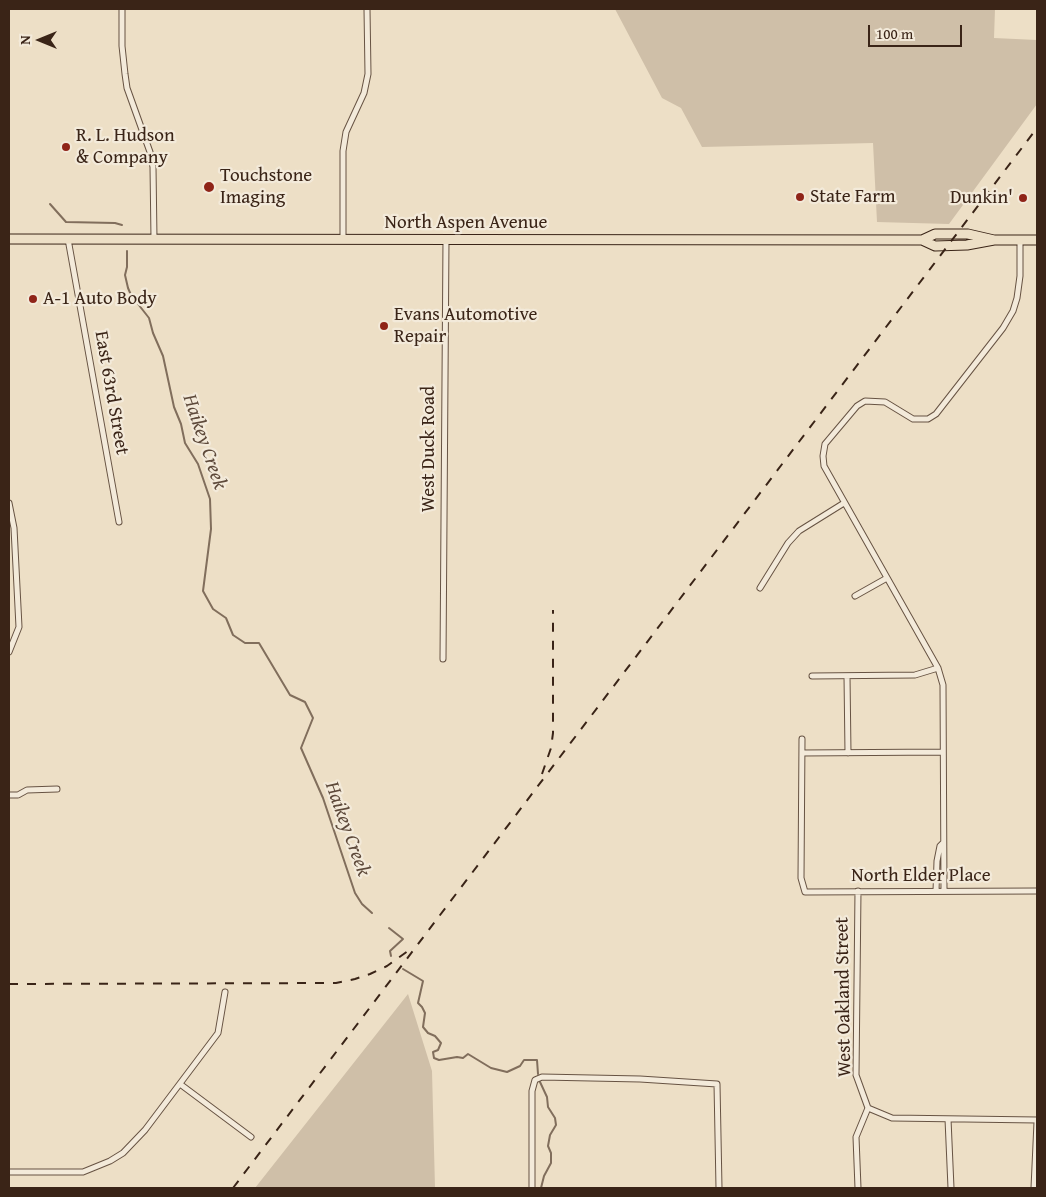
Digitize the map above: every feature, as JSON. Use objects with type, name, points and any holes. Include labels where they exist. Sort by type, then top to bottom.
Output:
[{"type":"main road","name":"North Aspen Avenue","points":[[9,239],[922,240],[935,234],[968,234],[994,240],[1037,240]]},
{"type":"street","points":[[122,9],[122,46],[127,88],[150,152],[153,167],[154,239]]},
{"type":"street","points":[[343,238],[343,151],[346,132],[364,92],[368,74],[367,9]]},
{"type":"street","name":"East 63rd Street","points":[[68,239],[119,522]]},
{"type":"street","name":"West Duck Road","points":[[442,658],[446,239]]},
{"type":"street","points":[[944,891],[943,685],[938,668],[824,466],[823,456],[825,444],[857,406],[866,401],[885,402],[913,419],[928,419],[936,414],[1003,328],[1013,312],[1020,276],[1020,240]]},
{"type":"street","points":[[9,503],[14,528],[19,627],[9,652]]},
{"type":"street","points":[[760,588],[788,543],[799,530],[844,503]]},
{"type":"street","points":[[855,596],[888,578]]},
{"type":"street","points":[[812,676],[915,675],[938,668]]},
{"type":"street","points":[[847,676],[848,753]]},
{"type":"street","points":[[802,738],[802,753],[943,752]]},
{"type":"street","name":"North Elder Place","points":[[802,753],[801,878],[805,892],[1037,891]]},
{"type":"street","points":[[9,795],[28,790],[57,789]]},
{"type":"street","points":[[936,891],[936,861],[940,846],[943,843]]},
{"type":"street","name":"West Oakland Street","points":[[858,891],[856,1075],[868,1108]]},
{"type":"street","points":[[9,1172],[83,1172],[110,1161],[135,1142],[218,1033],[224,992]]},
{"type":"street","points":[[532,1188],[532,1091],[535,1080],[542,1077],[717,1084],[718,1188]]},
{"type":"street","points":[[180,1084],[251,1137]]},
{"type":"street","points":[[858,1188],[856,1138],[868,1108],[892,1118],[1037,1121],[1034,1188]]},
{"type":"street","points":[[948,1119],[951,1188]]},
{"type":"shaded area","points":[[615,9],[995,9],[994,38],[1037,40],[1037,104],[949,224],[877,222],[873,143],[702,147],[681,108],[662,98]]},
{"type":"shaded area","points":[[408,994],[432,1071],[435,1188],[255,1188]]},
{"type":"waterway","name":"Haikey Creek","points":[[50,204],[66,222],[115,223],[122,225]]},
{"type":"waterway","name":"Haikey Creek","points":[[127,251],[125,275],[128,288],[131,295],[149,318],[163,356],[174,407],[181,424],[185,443],[198,464],[210,499],[211,529],[203,591],[213,609],[226,618],[233,635],[245,643],[259,643],[290,695],[305,702],[313,718],[301,748],[323,798],[355,893],[362,904],[372,913]]},
{"type":"waterway","name":"Haikey Creek","points":[[389,928],[403,939],[390,951],[391,956]]},
{"type":"waterway","name":"Haikey Creek","points":[[403,969],[423,981],[418,1003],[425,1013],[423,1027],[441,1043],[438,1050],[433,1052],[434,1058],[439,1060],[463,1058],[468,1054],[491,1068],[507,1072],[520,1066],[524,1060],[537,1060],[538,1074]]},
{"type":"waterway","points":[[540,1082],[547,1097],[548,1107],[555,1118],[556,1125],[550,1135],[548,1146],[551,1153],[551,1163],[544,1176],[541,1188]]},
{"type":"railway","points":[[233,1188],[1037,128]]},
{"type":"railway","points":[[542,774],[551,748],[553,733],[553,610]]},
{"type":"railway","points":[[9,984],[336,983],[370,974],[387,966],[408,951]]},
{"type":"place","name":"R. L. Hudson & Company","points":[[66,147]]},
{"type":"place","name":"Touchstone Imaging","points":[[209,187]]},
{"type":"place","name":"State Farm","points":[[800,197]]},
{"type":"place","name":"Dunkin'","points":[[1023,198]]},
{"type":"place","name":"A-1 Auto Body","points":[[33,299]]},
{"type":"place","name":"Evans Automotive Repair","points":[[384,326]]}]
